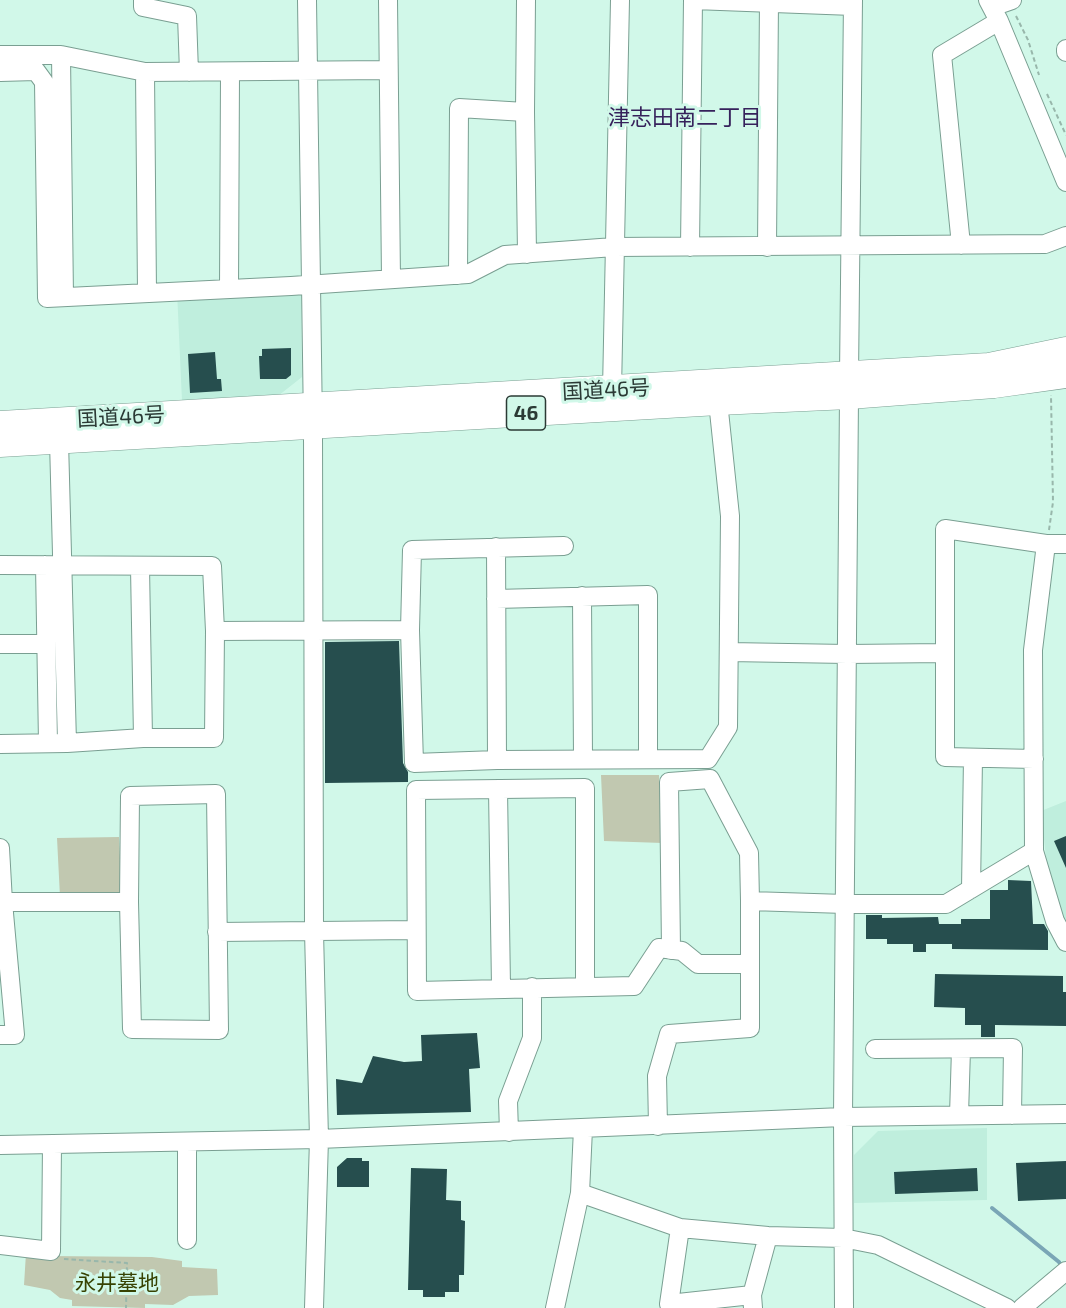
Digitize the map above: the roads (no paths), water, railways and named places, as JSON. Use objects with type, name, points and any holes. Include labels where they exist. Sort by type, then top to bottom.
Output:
[{"type":"highway","name":"国道46号","points":[[849,386],[989,366],[1066,350]]},
{"type":"highway","name":"国道46号","points":[[0,424],[313,416],[717,392],[849,386],[994,385],[1060,381]]},
{"type":"highway","name":"国道46号","points":[[0,444],[59,441],[612,390],[717,392]]},
{"type":"street","points":[[143,0],[143,7],[187,16],[189,72]]},
{"type":"street","points":[[306,0],[312,284],[314,931],[319,1139],[314,1308]]},
{"type":"street","points":[[388,0],[391,279]]},
{"type":"street","points":[[526,0],[527,254]]},
{"type":"street","points":[[612,390],[620,0]]},
{"type":"street","points":[[690,247],[694,0],[853,3],[843,1117],[844,1308]]},
{"type":"street","points":[[767,247],[769,1]]},
{"type":"street","points":[[961,245],[942,55],[1000,6],[1066,182]]},
{"type":"street","points":[[0,55],[61,55],[145,72],[388,70]]},
{"type":"street","points":[[61,55],[64,297]]},
{"type":"street","points":[[0,72],[36,71],[44,82],[47,298],[458,275],[468,274],[505,255],[614,247],[1045,244],[1066,236]]},
{"type":"street","points":[[145,72],[147,293]]},
{"type":"street","points":[[229,289],[230,73]]},
{"type":"street","points":[[458,275],[459,108],[525,112]]},
{"type":"street","points":[[564,546],[412,550],[410,630],[414,763],[497,760],[708,759],[729,727],[730,516],[717,392]]},
{"type":"street","points":[[48,743],[45,644],[54,565],[59,441]]},
{"type":"street","points":[[1034,759],[945,757],[945,530],[1046,544],[1066,544]]},
{"type":"street","points":[[1046,544],[1034,650],[1034,851],[1055,921],[1066,942]]},
{"type":"street","points":[[496,547],[497,760]]},
{"type":"street","points":[[0,565],[212,566],[215,631],[214,738],[143,738],[67,743],[0,744]]},
{"type":"street","points":[[54,565],[67,743]]},
{"type":"street","points":[[140,567],[143,738]]},
{"type":"street","points":[[496,599],[648,595],[648,758]]},
{"type":"street","points":[[582,596],[583,759]]},
{"type":"street","points":[[215,631],[410,630]]},
{"type":"street","points":[[0,644],[45,644]]},
{"type":"street","points":[[729,652],[944,653]]},
{"type":"street","points":[[971,889],[973,758]]},
{"type":"street","points":[[658,1126],[657,1076],[669,1034],[750,1028],[749,854],[710,779],[669,782],[671,950]]},
{"type":"street","points":[[585,987],[585,788],[416,790],[417,991],[501,987],[585,987],[634,986],[659,948],[682,951],[698,964],[750,964]]},
{"type":"street","points":[[498,789],[501,987]]},
{"type":"street","points":[[216,794],[219,1030],[132,1029],[129,902],[130,796],[216,794]]},
{"type":"street","points":[[0,848],[15,1035],[0,1035]]},
{"type":"street","points":[[750,901],[946,904],[1034,851]]},
{"type":"street","points":[[3,902],[129,902]]},
{"type":"street","points":[[217,932],[415,930]]},
{"type":"street","points":[[509,1132],[508,1101],[532,1038],[532,987]]},
{"type":"street","points":[[875,1049],[1013,1048],[1012,1114]]},
{"type":"street","points":[[959,1115],[961,1049]]},
{"type":"street","points":[[0,1145],[319,1139],[843,1117],[1066,1114]]},
{"type":"street","points":[[555,1308],[579,1193],[583,1129]]},
{"type":"street","points":[[187,1142],[187,1240]]},
{"type":"street","points":[[0,1245],[51,1251],[52,1144]]},
{"type":"street","points":[[579,1193],[681,1228],[768,1236],[843,1238],[878,1245],[1007,1308]]},
{"type":"street","points":[[681,1228],[669,1304],[753,1302],[768,1236]]},
{"type":"street","points":[[1022,1308],[1066,1271]]},
{"type":"waterway","points":[[992,1208],[1059,1262],[1062,1267]]},
{"type":"district","name":"津志田南二丁目","points":[[685,118]]},
{"type":"park label","name":"永井墓地","points":[[117,1283]]}]
